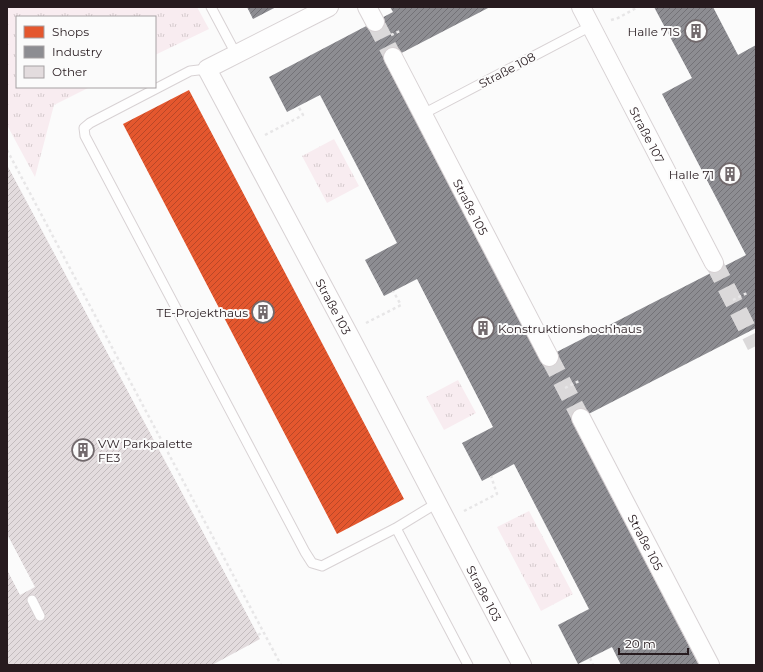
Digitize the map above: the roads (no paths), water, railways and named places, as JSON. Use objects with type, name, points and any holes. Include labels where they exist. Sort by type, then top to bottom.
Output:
[{"type":"street","points":[[207,69],[329,7]]},
{"type":"street","name":"Straße 107","points":[[581,7],[714,263]]},
{"type":"street","name":"Straße 105","points":[[393,57],[549,357]]},
{"type":"street","name":"Straße 103","points":[[207,69],[348,333],[522,665]]},
{"type":"street","name":"Straße 105","points":[[581,418],[710,665]]},
{"type":"lane","points":[[211,7],[236,54]]},
{"type":"lane","name":"Straße 108","points":[[423,114],[591,26]]},
{"type":"lane","points":[[207,69],[190,71],[90,123],[84,128],[85,136],[305,552],[312,563],[322,566],[396,528],[437,503]]},
{"type":"lane","points":[[396,528],[468,665]]},
{"type":"lane","points":[[32,600],[40,616]]},
{"type":"tunnel","points":[[375,22],[393,57]]},
{"type":"tunnel","points":[[714,263],[756,346]]},
{"type":"tunnel","points":[[549,357],[581,418]]},
{"type":"place","name":"Halle 71S","points":[[696,31]]},
{"type":"place","name":"Halle 71","points":[[730,174]]},
{"type":"place","name":"TE-Projekthaus","points":[[263,312]]},
{"type":"place","name":"Konstruktionshochhaus","points":[[483,328]]},
{"type":"place","name":"VW Parkpalette FE3","points":[[83,450]]}]
